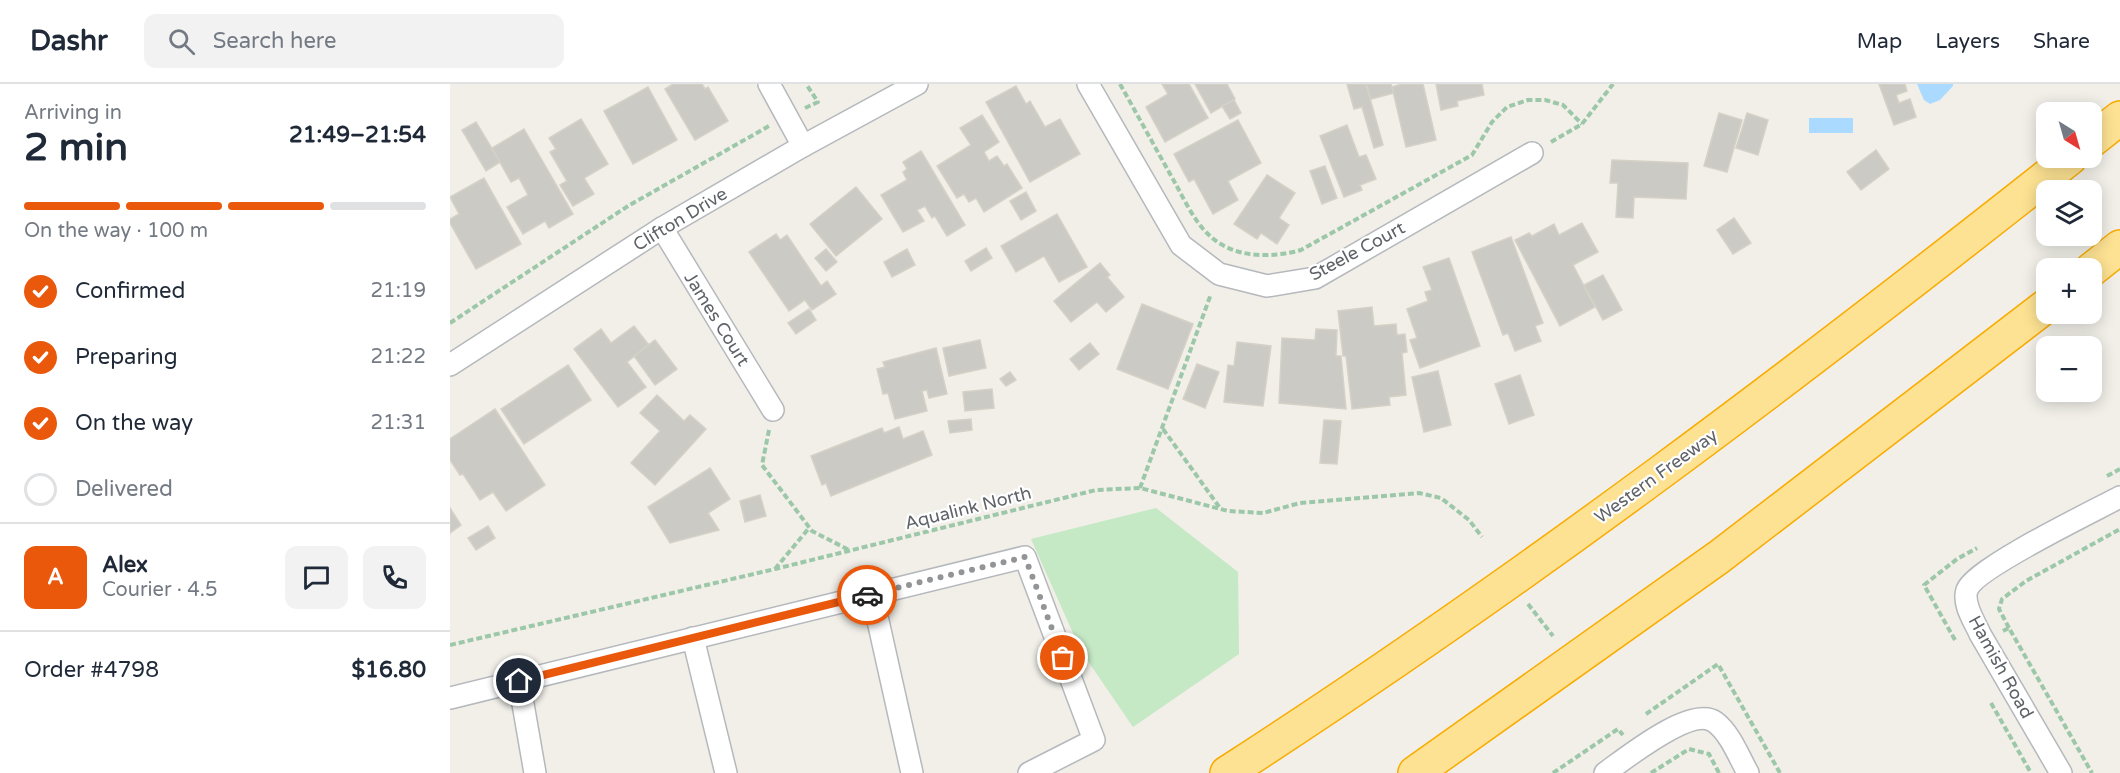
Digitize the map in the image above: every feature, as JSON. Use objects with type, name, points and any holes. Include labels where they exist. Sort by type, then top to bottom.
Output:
[{"type":"highway","points":[[2102,132],[2120,118]]},
{"type":"highway","name":"Western Freeway","points":[[1227,773],[1308,721],[1531,567],[1700,444],[2057,168]]},
{"type":"highway","points":[[2102,261],[2120,247]]},
{"type":"highway","points":[[1415,773],[1719,557],[2036,314]]},
{"type":"highway","points":[[1206,773],[1308,721]]},
{"type":"street","points":[[769,84],[803,146]]},
{"type":"street","name":"Clifton Drive","points":[[450,365],[662,228],[803,146],[917,84]]},
{"type":"street","name":"Steele Court","points":[[1088,84],[1181,245],[1219,274],[1267,286],[1315,278],[1532,153]]},
{"type":"street","name":"James Court","points":[[662,228],[773,410]]},
{"type":"street","name":"Hamish Road","points":[[2061,773],[1980,633],[1966,600],[1967,591],[1972,583],[1983,574],[2017,551],[2120,497]]},
{"type":"street","points":[[450,698],[1025,557],[1094,740],[1029,773]]},
{"type":"street","points":[[872,594],[912,773]]},
{"type":"street","points":[[693,638],[726,773]]},
{"type":"street","points":[[519,681],[535,773]]},
{"type":"street","points":[[1605,773],[1682,723],[1699,717],[1714,721],[1724,732],[1748,773]]},
{"type":"path","points":[[450,323],[628,206],[818,102],[806,84]]},
{"type":"path","points":[[1120,84],[1191,212],[1209,236],[1250,255],[1280,255],[1301,250],[1472,155],[1492,122],[1507,107],[1528,100],[1545,100],[1563,105],[1582,124]]},
{"type":"path","points":[[1532,153],[1582,124],[1613,84]]},
{"type":"path","points":[[1140,488],[1219,274]]},
{"type":"path","points":[[773,410],[762,465],[812,531],[850,551]]},
{"type":"path","points":[[1163,429],[1220,508]]},
{"type":"path","points":[[2104,478],[2120,468]]},
{"type":"path","name":"Aqualink North","points":[[450,645],[775,569],[1096,490],[1140,488],[1220,508],[1263,513],[1300,503],[1419,493],[1441,498],[1469,520],[1482,537]]},
{"type":"path","points":[[775,569],[809,528]]},
{"type":"path","points":[[2008,628],[1999,609],[2002,599],[2026,581],[2120,529]]},
{"type":"path","points":[[1958,644],[1924,585],[1957,559],[1987,542]]},
{"type":"path","points":[[1527,602],[1553,636]]},
{"type":"path","points":[[1987,696],[2031,773]]},
{"type":"path","points":[[1553,773],[1618,729]]},
{"type":"path","points":[[1651,773],[1689,749],[1708,754],[1719,773]]},
{"type":"green space","points":[[1156,508],[1238,572],[1239,654],[1133,727],[1081,651],[1031,539]]},
{"type":"water","points":[[1917,84],[1953,84],[1953,86],[1940,100],[1930,104],[1924,100]]},
{"type":"water","points":[[1809,118],[1853,118],[1853,133],[1809,133]]},
{"type":"building","points":[[673,84],[702,84],[705,89],[708,87],[728,121],[695,140],[665,89]]},
{"type":"building","points":[[1162,84],[1189,84],[1208,118],[1165,142],[1146,107],[1168,94]]},
{"type":"building","points":[[1195,84],[1227,84],[1235,99],[1211,113]]},
{"type":"building","points":[[1347,84],[1366,84],[1383,145],[1374,148],[1362,107],[1354,109]]},
{"type":"building","points":[[1366,84],[1391,84],[1394,93],[1371,99]]},
{"type":"building","points":[[1402,84],[1423,84],[1436,140],[1406,147],[1392,87]]},
{"type":"building","points":[[1436,84],[1482,84],[1484,95],[1457,101],[1458,106],[1441,110]]},
{"type":"building","points":[[1879,84],[1905,84],[1907,91],[1896,95],[1899,103],[1910,99],[1916,117],[1894,125]]},
{"type":"building","points":[[1016,86],[1026,104],[1030,101],[1045,127],[1060,119],[1080,154],[1030,182],[986,102]]},
{"type":"building","points":[[648,87],[677,140],[633,164],[604,111]]},
{"type":"building","points":[[1234,100],[1241,113],[1230,119],[1222,106]]},
{"type":"building","points":[[1719,113],[1742,120],[1727,172],[1704,166]]},
{"type":"building","points":[[1747,113],[1768,120],[1758,155],[1736,148]]},
{"type":"building","points":[[982,115],[999,142],[984,152],[989,161],[997,156],[1004,166],[1007,164],[1022,188],[984,212],[976,198],[969,202],[964,194],[957,198],[937,166],[971,145],[960,128]]},
{"type":"building","points":[[581,119],[608,164],[584,178],[594,194],[573,206],[560,185],[567,181],[550,152],[556,149],[549,138]]},
{"type":"building","points":[[1238,120],[1261,163],[1228,181],[1238,200],[1213,214],[1194,179],[1189,182],[1174,154]]},
{"type":"building","points":[[476,122],[500,162],[486,171],[462,130]]},
{"type":"building","points":[[1347,125],[1359,157],[1366,155],[1376,179],[1360,185],[1362,190],[1344,197],[1320,136]]},
{"type":"building","points":[[524,129],[573,214],[549,228],[545,221],[523,234],[507,207],[528,195],[519,178],[511,182],[492,148]]},
{"type":"building","points":[[1876,150],[1889,169],[1861,190],[1847,172]]},
{"type":"building","points":[[921,151],[965,225],[947,236],[935,216],[932,218],[925,206],[917,210],[924,221],[903,232],[881,195],[907,180],[903,172],[907,169],[903,162]]},
{"type":"building","points":[[1612,160],[1688,163],[1686,199],[1634,197],[1633,218],[1616,217],[1618,183],[1610,183]]},
{"type":"building","points":[[1325,166],[1337,198],[1322,204],[1310,171]]},
{"type":"building","points":[[1267,175],[1295,193],[1279,218],[1289,225],[1277,244],[1261,233],[1257,239],[1234,224]]},
{"type":"building","points":[[484,178],[521,244],[476,269],[450,223],[450,219],[459,214],[450,197]]},
{"type":"building","points":[[856,187],[882,219],[836,256],[810,224]]},
{"type":"building","points":[[1026,192],[1036,211],[1021,220],[1010,201]]},
{"type":"building","points":[[1057,214],[1087,267],[1059,282],[1044,256],[1016,272],[1001,246]]},
{"type":"building","points":[[1734,218],[1751,243],[1733,254],[1717,230]]},
{"type":"building","points":[[1582,223],[1598,252],[1573,265],[1595,307],[1560,326],[1515,240],[1529,233],[1532,236],[1554,224],[1559,235]]},
{"type":"building","points":[[776,234],[780,240],[787,235],[821,286],[827,281],[836,294],[812,310],[805,300],[789,311],[749,252]]},
{"type":"building","points":[[1511,237],[1543,323],[1535,326],[1541,341],[1515,351],[1508,333],[1503,335],[1472,252]]},
{"type":"building","points":[[986,248],[992,258],[971,271],[965,261]]},
{"type":"building","points":[[826,249],[837,262],[826,271],[815,258]]},
{"type":"building","points":[[907,249],[915,265],[892,277],[884,262]]},
{"type":"building","points":[[1449,258],[1480,346],[1420,368],[1410,340],[1417,338],[1407,309],[1428,301],[1425,292],[1432,290],[1423,267]]},
{"type":"building","points":[[1100,263],[1110,275],[1107,277],[1124,297],[1106,312],[1097,302],[1071,322],[1054,301]]},
{"type":"building","points":[[1603,275],[1622,310],[1603,320],[1584,285]]},
{"type":"building","points":[[1142,304],[1193,324],[1168,389],[1117,369]]},
{"type":"building","points":[[1372,307],[1374,326],[1396,324],[1397,335],[1405,334],[1407,352],[1402,353],[1406,395],[1389,397],[1390,405],[1352,409],[1338,311]]},
{"type":"building","points":[[809,309],[816,320],[796,334],[788,323]]},
{"type":"building","points":[[634,326],[649,345],[627,362],[646,387],[618,407],[574,349],[601,329],[611,343]]},
{"type":"building","points":[[1316,329],[1337,330],[1336,356],[1341,356],[1346,409],[1279,403],[1282,338],[1315,340]]},
{"type":"building","points":[[655,340],[677,369],[655,385],[634,356]]},
{"type":"building","points":[[980,340],[986,368],[949,376],[943,348]]},
{"type":"building","points":[[1237,342],[1271,346],[1263,406],[1224,402],[1228,365],[1234,366]]},
{"type":"building","points":[[1090,343],[1099,354],[1079,370],[1070,359]]},
{"type":"building","points":[[936,348],[947,394],[929,398],[927,390],[922,391],[927,411],[895,419],[888,393],[883,394],[877,369],[885,367],[883,362]]},
{"type":"building","points":[[1197,364],[1219,372],[1205,408],[1183,399]]},
{"type":"building","points":[[568,365],[591,400],[524,444],[501,409]]},
{"type":"building","points":[[1438,371],[1451,425],[1424,432],[1412,377]]},
{"type":"building","points":[[1010,372],[1016,380],[1006,386],[1000,379]]},
{"type":"building","points":[[1520,375],[1534,415],[1509,424],[1495,384]]},
{"type":"building","points":[[992,389],[994,408],[965,411],[963,392]]},
{"type":"building","points":[[657,395],[684,421],[690,415],[706,429],[655,485],[631,463],[660,431],[640,413]]},
{"type":"building","points":[[495,409],[545,485],[506,511],[493,492],[480,500],[463,474],[460,475],[450,460],[450,439]]},
{"type":"building","points":[[971,419],[972,430],[950,433],[948,421]]},
{"type":"building","points":[[1324,420],[1341,421],[1337,464],[1320,463]]},
{"type":"building","points":[[899,427],[903,439],[923,431],[932,455],[831,496],[826,483],[822,485],[811,456],[882,428],[884,433]]},
{"type":"building","points":[[710,468],[730,499],[708,513],[719,530],[670,543],[648,507]]},
{"type":"building","points":[[760,495],[766,516],[745,522],[740,501]]},
{"type":"building","points":[[450,508],[461,525],[450,533]]},
{"type":"building","points":[[488,526],[495,538],[476,550],[468,538]]},
{"type":"way so far","points":[[867,595],[1025,557],[1063,658]]},
{"type":"route","points":[[519,681],[867,595]]}]
